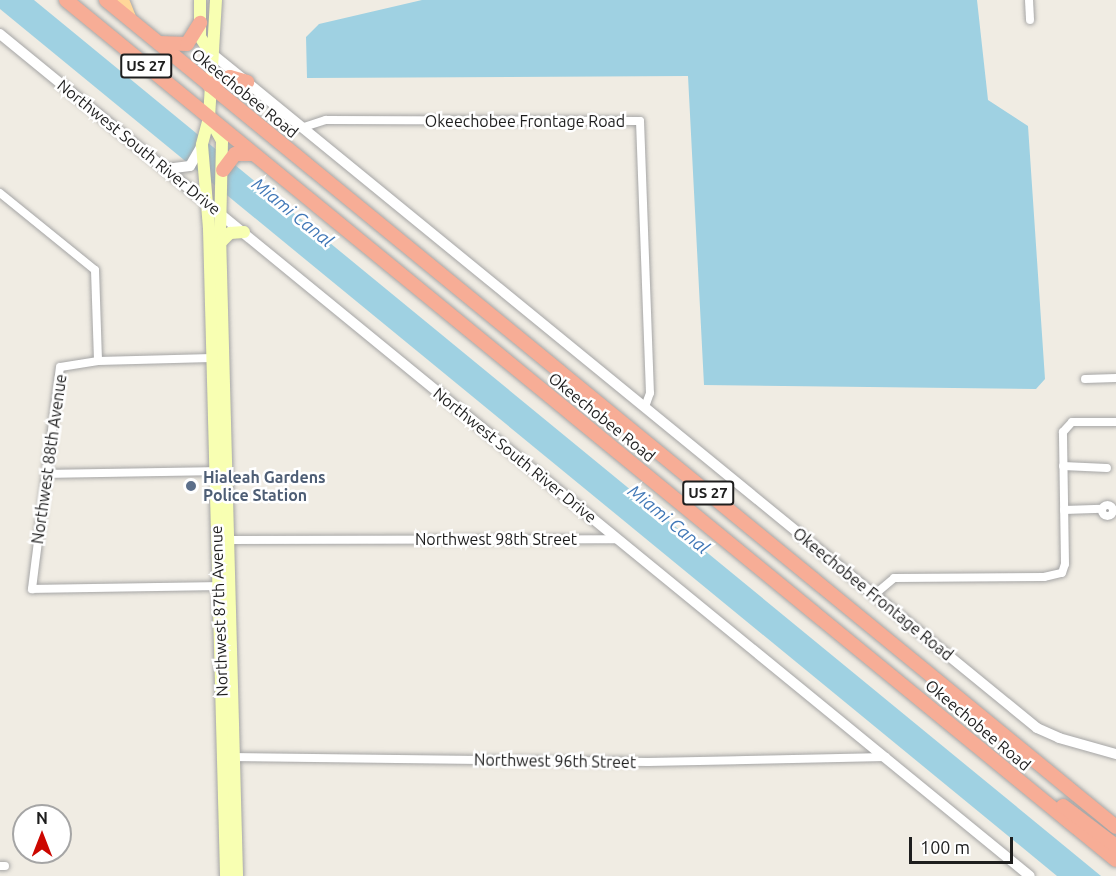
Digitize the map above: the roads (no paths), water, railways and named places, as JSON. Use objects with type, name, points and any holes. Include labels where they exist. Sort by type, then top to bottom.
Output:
[{"type":"highway","name":"Okeechobee Road","points":[[66,0],[1116,860]]},
{"type":"highway","name":"Okeechobee Road","points":[[106,0],[1116,827]]},
{"type":"highway","points":[[157,42],[187,44],[200,23]]},
{"type":"highway","points":[[209,85],[230,77],[247,82]]},
{"type":"highway","points":[[223,170],[227,155],[253,154]]},
{"type":"highway","points":[[986,752],[1097,830],[1116,846]]},
{"type":"highway","points":[[1097,830],[1116,834]]},
{"type":"main road","points":[[123,0],[132,21]]},
{"type":"main road","points":[[200,0],[200,37],[210,52]]},
{"type":"main road","points":[[202,139],[209,118],[210,52],[216,28],[216,0]]},
{"type":"main road","points":[[209,118],[227,155]]},
{"type":"main road","name":"Northwest 87th Avenue","points":[[202,139],[208,202],[212,357],[228,540],[226,876]]},
{"type":"main road","name":"Northwest 87th Avenue","points":[[223,170],[220,242],[221,471],[218,586],[237,876]]},
{"type":"main road","points":[[220,242],[230,233],[244,232]]},
{"type":"street","points":[[1029,0],[1030,20]]},
{"type":"street","name":"Northwest South River Drive","points":[[0,34],[1030,876]]},
{"type":"street","name":"Okeechobee Frontage Road","points":[[210,52],[1037,728],[1059,738],[1116,754]]},
{"type":"street","name":"Okeechobee Frontage Road","points":[[304,127],[326,120],[640,121],[650,393],[645,407]]},
{"type":"street","points":[[166,169],[181,170],[190,166],[202,139]]},
{"type":"street","points":[[0,193],[95,270],[98,361]]},
{"type":"street","name":"Northwest 88th Avenue","points":[[212,357],[66,363],[57,374],[32,589],[218,586]]},
{"type":"street","points":[[1085,379],[1116,378]]},
{"type":"street","points":[[874,595],[894,578],[1044,577],[1062,573],[1065,564],[1062,436],[1067,424],[1116,422]]},
{"type":"street","points":[[1063,466],[1107,468]]},
{"type":"street","points":[[46,474],[221,471]]},
{"type":"street","points":[[1064,510],[1102,509],[1108,505],[1114,513]]},
{"type":"street","name":"Northwest 98th Street","points":[[228,540],[617,539]]},
{"type":"street","name":"Northwest 96th Street","points":[[228,757],[648,762],[886,757]]},
{"type":"water","points":[[0,0],[34,0],[1101,876],[1057,876],[0,9]]},
{"type":"water","points":[[422,0],[977,0],[988,100],[1028,126],[1045,379],[1036,389],[704,385],[688,76],[307,78],[306,37],[319,24]]},
{"type":"place","name":"Hialeah Gardens Police Station","points":[[191,486]]},
{"type":"water label","name":"Miami Canal","points":[[293,212]]},
{"type":"water label","name":"Miami Canal","points":[[669,519]]}]
